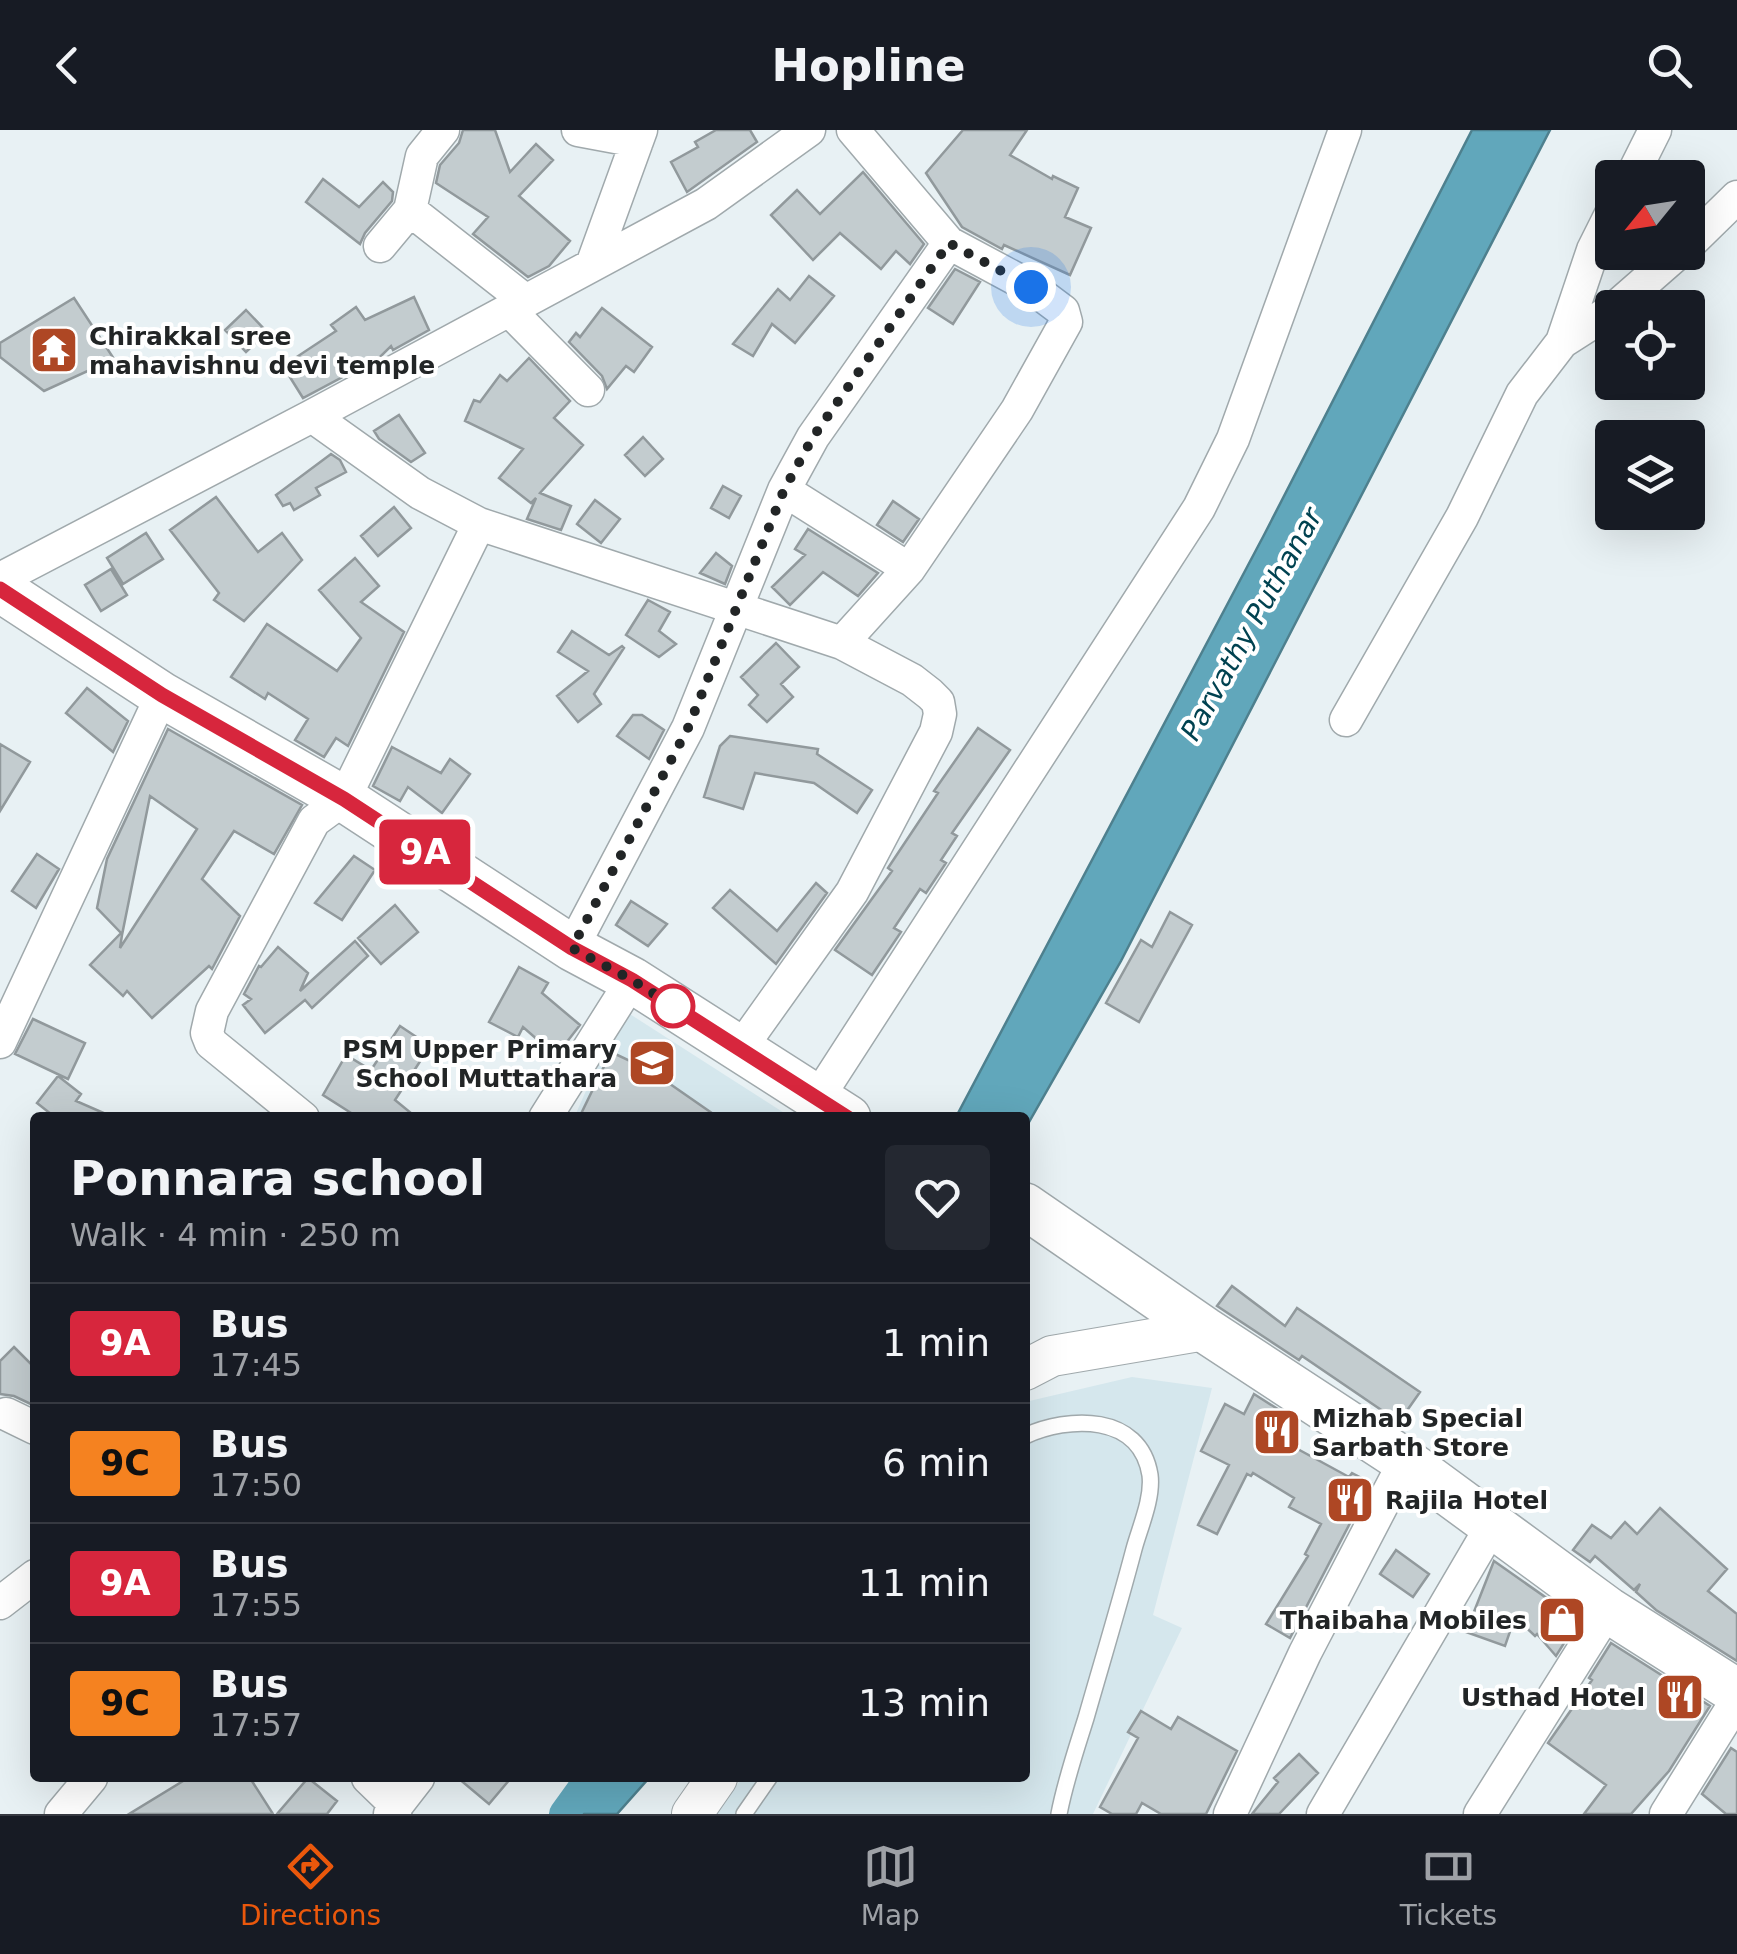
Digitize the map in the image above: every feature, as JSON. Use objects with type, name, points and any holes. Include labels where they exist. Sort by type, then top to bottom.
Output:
[{"type":"main road","points":[[0,589],[162,695],[344,799],[572,948],[632,980],[740,1048],[832,1111]]},
{"type":"main road","points":[[1030,1209],[1405,1460],[1608,1610],[1737,1692]]},
{"type":"street","points":[[380,246],[410,210],[422,156],[443,130]]},
{"type":"street","points":[[578,130],[639,136],[592,265]]},
{"type":"street","points":[[0,579],[706,204],[809,130]]},
{"type":"street","points":[[842,643],[908,568],[1017,410],[1066,322],[1063,310],[1031,287],[949,243],[853,130]]},
{"type":"street","points":[[832,1111],[1199,508],[1232,439],[1345,130]]},
{"type":"street","points":[[1639,160],[1655,130]]},
{"type":"street","points":[[1705,228],[1737,197]]},
{"type":"street","points":[[410,210],[518,305],[588,390]]},
{"type":"street","points":[[572,948],[688,728],[784,490],[813,437],[949,243]]},
{"type":"street","points":[[1346,720],[1462,517],[1522,394],[1562,342],[1595,246]]},
{"type":"street","points":[[1635,290],[1657,270]]},
{"type":"street","points":[[1562,342],[1595,320]]},
{"type":"street","points":[[312,416],[420,492],[479,524],[842,643],[912,680],[938,702],[936,732],[852,892],[740,1048]]},
{"type":"street","points":[[784,490],[908,568]]},
{"type":"street","points":[[288,1112],[211,1043],[207,1033],[212,1012],[314,821],[344,799],[479,524]]},
{"type":"street","points":[[0,1042],[162,695]]},
{"type":"street","points":[[549,1112],[632,980]]},
{"type":"street","points":[[1030,1367],[1052,1356],[1206,1330]]},
{"type":"street","points":[[1230,1814],[1305,1653],[1405,1460]]},
{"type":"street","points":[[1324,1814],[1493,1524]]},
{"type":"street","points":[[0,1603],[30,1580]]},
{"type":"street","points":[[1480,1814],[1608,1610]]},
{"type":"street","points":[[1666,1814],[1737,1700]]},
{"type":"street","points":[[62,1814],[89,1782]]},
{"type":"street","points":[[371,1782],[393,1810],[415,1782]]},
{"type":"street","points":[[692,1814],[714,1782]]},
{"type":"lane","points":[[1030,1435],[1078,1422],[1108,1426],[1133,1442],[1150,1475],[1135,1546],[1059,1814]]},
{"type":"lane","points":[[744,1814],[766,1782]]},
{"type":"shaded area","name":"PSM Upper Primary School Muttathara","points":[[622,1009],[783,1112],[577,1112]]},
{"type":"shaded area","points":[[1132,1377],[1212,1388],[1153,1615],[1182,1628],[1093,1814],[715,1814],[739,1782],[1030,1782],[1030,1401]]},
{"type":"water","points":[[1472,130],[1550,130],[1121,961],[1030,1120],[1030,1112],[959,1112],[1264,535]]},
{"type":"water","points":[[596,1782],[645,1782],[617,1814],[572,1814]]},
{"type":"building","points":[[463,130],[495,130],[510,172],[536,144],[553,160],[519,196],[570,241],[549,266],[528,277],[473,234],[488,217],[436,183],[440,165],[459,143]]},
{"type":"building","points":[[716,130],[750,130],[757,142],[687,192],[671,162],[698,147],[695,142]]},
{"type":"building","points":[[963,130],[1027,130],[1010,155],[1052,179],[1053,176],[1078,188],[1065,217],[1091,228],[1070,275],[1004,245],[1002,249],[962,227],[926,173]]},
{"type":"building","points":[[863,172],[924,244],[910,264],[896,251],[881,269],[840,233],[813,260],[771,215],[797,190],[820,214]]},
{"type":"building","points":[[323,179],[359,207],[383,182],[393,192],[392,201],[360,244],[306,202]]},
{"type":"building","points":[[955,269],[980,282],[953,324],[928,308]]},
{"type":"building","points":[[809,276],[834,296],[795,343],[772,324],[753,356],[733,344],[778,289],[790,300]]},
{"type":"building","points":[[414,297],[429,330],[393,350],[391,346],[380,357],[303,398],[283,366],[336,331],[331,325],[356,307],[365,320]]},
{"type":"building","name":"Chirakkal sree mahavishnu devi temple","points":[[74,298],[114,359],[44,391],[0,357],[0,343]]},
{"type":"building","points":[[602,308],[652,347],[634,372],[626,366],[607,389],[602,376],[569,342],[576,333],[580,337]]},
{"type":"building","points":[[246,310],[267,332],[246,352],[225,330]]},
{"type":"building","points":[[529,358],[570,401],[554,418],[583,445],[540,493],[571,506],[561,530],[527,519],[536,498],[531,503],[499,478],[523,449],[465,421],[474,400],[480,402],[500,375],[507,381]]},
{"type":"building","points":[[399,415],[425,453],[411,462],[374,431]]},
{"type":"building","points":[[643,437],[663,459],[645,476],[625,455]]},
{"type":"building","points":[[331,454],[340,460],[346,472],[316,488],[320,495],[294,510],[290,503],[283,506],[276,495]]},
{"type":"building","points":[[723,486],[741,496],[729,518],[711,508]]},
{"type":"building","points":[[216,497],[258,552],[282,533],[302,560],[244,621],[214,600],[219,593],[170,530]]},
{"type":"building","points":[[595,500],[620,519],[601,543],[577,524]]},
{"type":"building","points":[[893,501],[919,519],[903,542],[877,525]]},
{"type":"building","points":[[394,507],[411,528],[378,556],[361,536]]},
{"type":"building","points":[[808,529],[878,573],[858,596],[823,572],[790,605],[772,587],[805,555],[795,549]]},
{"type":"building","points":[[146,533],[163,559],[123,584],[107,558]]},
{"type":"building","points":[[716,553],[732,566],[725,584],[700,573]]},
{"type":"building","points":[[355,558],[379,586],[361,602],[404,632],[348,746],[336,738],[324,757],[295,740],[308,719],[268,693],[265,699],[231,677],[267,624],[337,671],[361,638],[319,590]]},
{"type":"building","points":[[111,569],[127,595],[101,611],[85,585]]},
{"type":"building","points":[[648,600],[670,612],[659,631],[676,644],[659,657],[626,635]]},
{"type":"building","points":[[572,631],[609,655],[624,648],[594,694],[601,704],[578,722],[557,696],[588,671],[558,652]]},
{"type":"building","points":[[776,643],[799,667],[781,684],[793,697],[767,722],[749,705],[758,695],[741,677]]},
{"type":"building","points":[[87,688],[128,721],[113,752],[66,713]]},
{"type":"building","points":[[633,715],[642,715],[664,730],[649,759],[617,736]]},
{"type":"building","points":[[978,728],[1010,750],[952,833],[957,836],[941,860],[946,863],[926,893],[920,889],[894,928],[901,932],[872,975],[835,950],[892,871],[888,868],[938,793],[934,791]]},
{"type":"building","points":[[168,729],[302,805],[274,854],[234,831],[202,879],[240,916],[212,969],[209,966],[152,1018],[127,991],[123,996],[90,965],[121,933],[97,908],[107,859]],"holes":[[[150,796],[197,829],[120,948]]]},
{"type":"building","points":[[730,736],[818,749],[817,754],[872,790],[857,813],[814,783],[755,773],[743,809],[704,797],[720,746]]},
{"type":"building","points":[[0,744],[30,762],[0,811]]},
{"type":"building","points":[[392,747],[441,773],[450,759],[470,774],[442,813],[408,787],[400,801],[373,786]]},
{"type":"building","points":[[37,854],[59,869],[36,908],[12,891]]},
{"type":"building","points":[[354,856],[375,870],[342,920],[315,903]]},
{"type":"building","points":[[816,883],[827,893],[776,964],[713,908],[730,890],[777,931]]},
{"type":"building","points":[[631,901],[667,924],[648,946],[616,925]]},
{"type":"building","points":[[395,905],[418,932],[381,964],[358,938]]},
{"type":"building","points":[[1170,912],[1192,925],[1139,1022],[1106,1003],[1141,940],[1152,947]]},
{"type":"building","points":[[355,941],[368,956],[312,1008],[305,1000],[265,1033],[243,1005],[251,999],[244,994],[259,966],[278,947],[308,973],[300,991]]},
{"type":"building","points":[[519,967],[548,983],[542,993],[580,1025],[556,1056],[523,1027],[518,1037],[489,1022]]},
{"type":"building","points":[[33,1019],[85,1043],[68,1079],[15,1054]]},
{"type":"building","points":[[400,1026],[430,1046],[395,1100],[410,1112],[350,1112],[323,1095],[346,1055],[371,1070]]},
{"type":"building","points":[[611,1052],[632,1062],[634,1059],[710,1112],[582,1112]]},
{"type":"building","points":[[58,1076],[81,1094],[76,1101],[101,1112],[48,1112],[37,1103]]},
{"type":"building","points":[[1232,1286],[1285,1326],[1297,1308],[1420,1392],[1399,1422],[1302,1356],[1299,1360],[1217,1306]]},
{"type":"building","points":[[14,1347],[30,1363],[30,1404],[0,1394],[0,1361]]},
{"type":"building","points":[[1254,1394],[1284,1413],[1272,1435],[1349,1477],[1352,1473],[1371,1483],[1290,1638],[1266,1624],[1308,1556],[1305,1554],[1321,1524],[1289,1507],[1294,1498],[1253,1473],[1247,1474],[1217,1534],[1198,1525],[1229,1465],[1201,1451],[1225,1404],[1244,1414]]},
{"type":"building","points":[[1660,1508],[1727,1569],[1708,1591],[1737,1614],[1737,1661],[1656,1610],[1636,1592],[1640,1584],[1634,1590],[1595,1556],[1590,1562],[1573,1550],[1592,1525],[1611,1538],[1625,1522],[1637,1534]]},
{"type":"building","points":[[1396,1550],[1429,1574],[1413,1597],[1380,1574]]},
{"type":"building","points":[[1494,1561],[1565,1611],[1576,1624],[1556,1656],[1515,1617],[1505,1646],[1466,1632]]},
{"type":"building","points":[[1611,1643],[1710,1706],[1669,1771],[1631,1814],[1584,1814],[1606,1785],[1548,1743],[1592,1680],[1589,1678]]},
{"type":"building","points":[[1141,1711],[1171,1729],[1178,1717],[1237,1751],[1206,1814],[1161,1814],[1142,1803],[1136,1814],[1112,1814],[1100,1807],[1138,1738],[1128,1732]]},
{"type":"building","points":[[1731,1748],[1737,1752],[1737,1814],[1726,1814],[1702,1794]]},
{"type":"building","points":[[1299,1754],[1318,1773],[1279,1814],[1252,1814],[1278,1782],[1274,1778]]},
{"type":"building","points":[[181,1782],[253,1782],[273,1814],[129,1814]]},
{"type":"building","points":[[305,1782],[313,1782],[337,1801],[327,1814],[277,1814]]},
{"type":"building","points":[[463,1782],[508,1782],[489,1804]]},
{"type":"waterway","name":"Parvathy Puthanar","points":[[564,1814],[587,1782]]},
{"type":"bus line","name":"9A","points":[[0,589],[162,695],[344,799],[572,948],[632,980],[836,1112]]},
{"type":"place","name":"Chirakkal sree mahavishnu devi temple","points":[[54,350]]},
{"type":"place","name":"PSM Upper Primary School Muttathara","points":[[652,1063]]},
{"type":"place","name":"Mizhab Special Sarbath Store","points":[[1277,1432]]},
{"type":"place","name":"Rajila Hotel","points":[[1350,1500]]},
{"type":"place","name":"Thaibaha Mobiles","points":[[1562,1620]]},
{"type":"place","name":"Usthad Hotel","points":[[1680,1697]]},
{"type":"route","points":[[673,1006],[686,1014],[572,948],[688,728],[784,490],[813,437],[949,243],[1031,287]]}]
